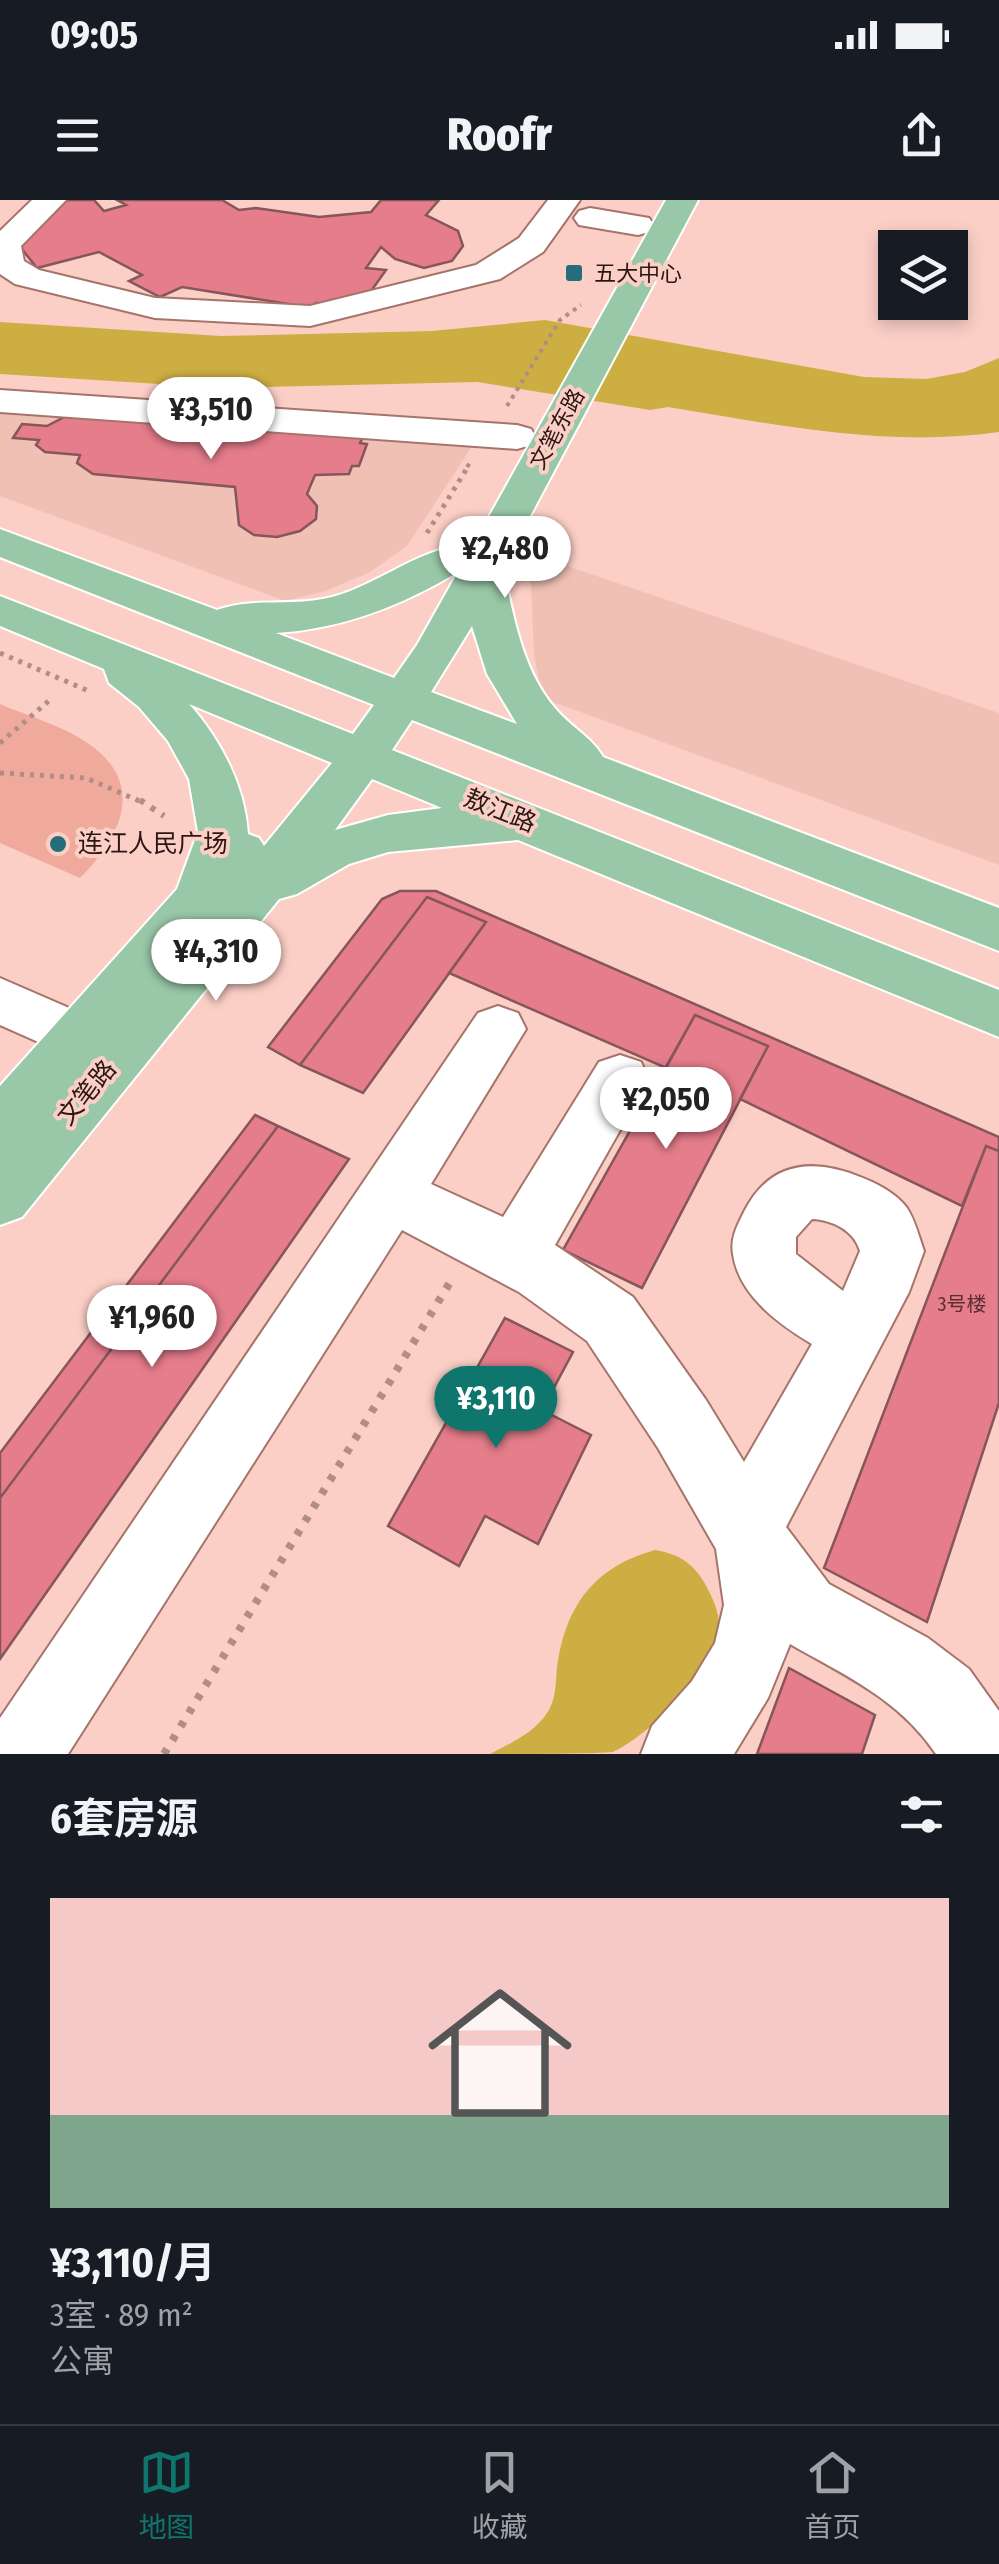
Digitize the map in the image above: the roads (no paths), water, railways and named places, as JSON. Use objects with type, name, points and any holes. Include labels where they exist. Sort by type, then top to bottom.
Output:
[{"type":"main road","name":"文笔东路","points":[[584,324],[682,200]]},
{"type":"main road","name":"文笔东路","points":[[465,564],[545,394],[645,212]]},
{"type":"main road","name":"文笔东路","points":[[347,749],[388,692],[438,650],[503,436],[545,394]]},
{"type":"main road","points":[[0,542],[999,930]]},
{"type":"main road","points":[[127,591],[234,619],[304,619],[342,612],[465,564],[491,620],[518,695],[534,718],[562,745],[620,783]]},
{"type":"main road","name":"敖江路","points":[[0,610],[999,1014]]},
{"type":"main road","points":[[66,637],[116,666],[155,696],[187,732],[213,778],[223,832],[218,905],[340,847],[390,833],[445,824],[513,826],[569,839]]},
{"type":"main road","name":"文笔路","points":[[0,1128],[79,1037],[333,798],[347,749]]},
{"type":"main road","name":"文笔路","points":[[0,1198],[218,905]]},
{"type":"street","points":[[50,200],[6,244],[5,260],[13,270],[27,277],[156,308],[299,316],[334,312],[488,272],[531,246],[577,209],[645,212]]},
{"type":"street","points":[[0,400],[503,436]]},
{"type":"street","points":[[0,1000],[79,1037]]},
{"type":"street","points":[[22,1754],[451,1224],[498,1028]]},
{"type":"street","points":[[313,1379],[451,1224],[620,1079]]},
{"type":"street","points":[[451,1224],[610,1319],[682,1424],[748,1535],[803,1610],[901,1664],[942,1696],[982,1754]]},
{"type":"street","points":[[680,1754],[698,1739],[736,1682],[760,1612],[748,1535],[854,1333]]},
{"type":"street","points":[[996,1754],[999,1743]]},
{"type":"place","name":"五大中心","points":[[574,273]]},
{"type":"place","name":"连江人民广场","points":[[58,844]]}]
